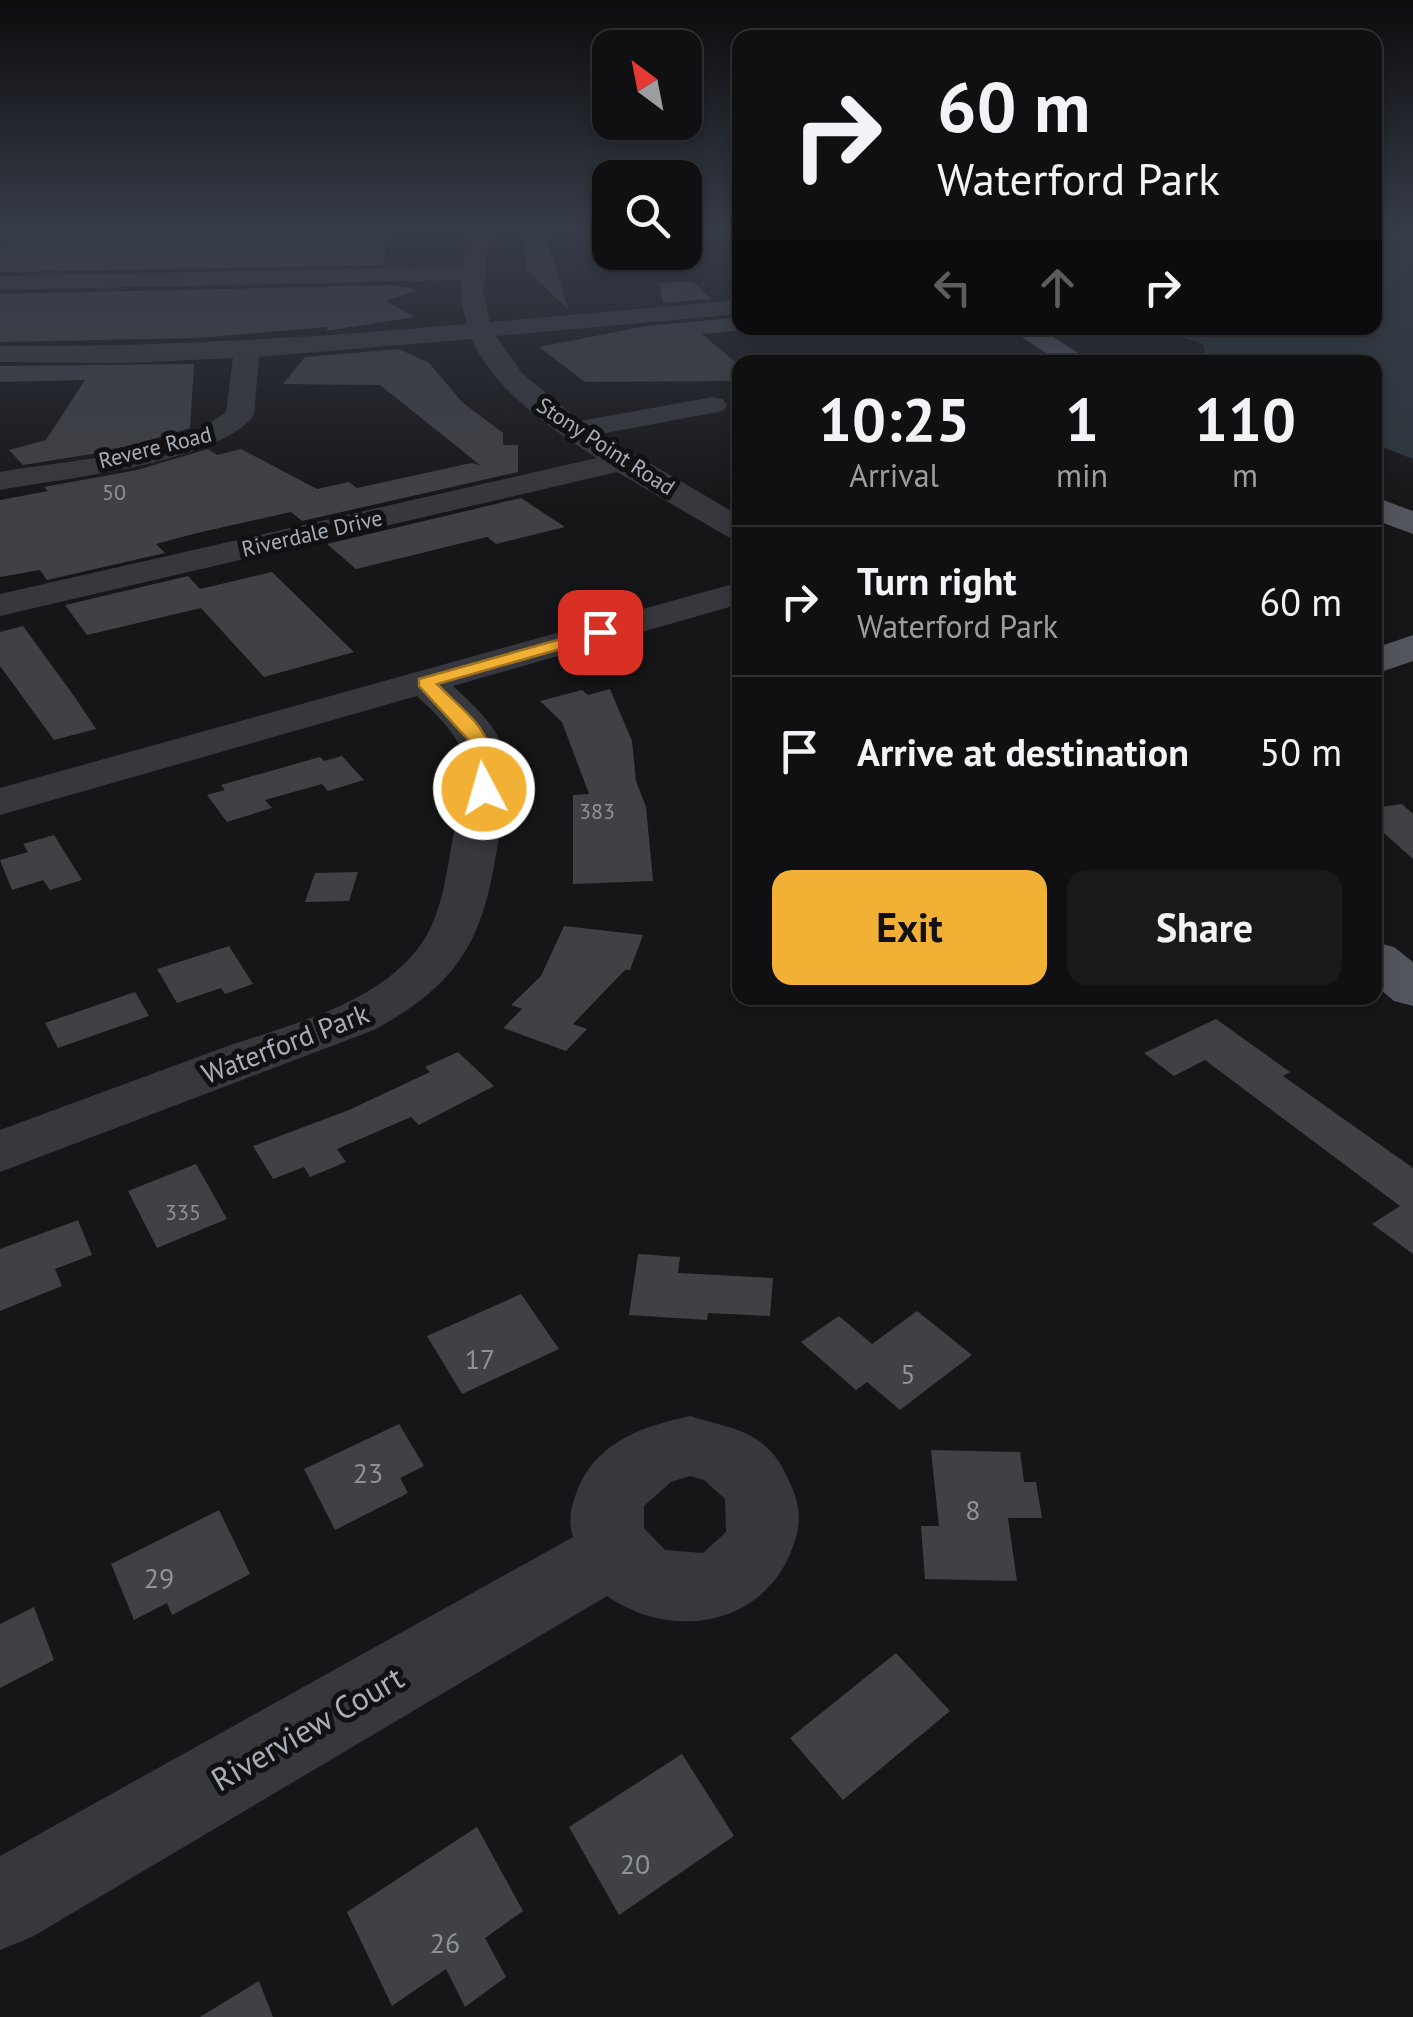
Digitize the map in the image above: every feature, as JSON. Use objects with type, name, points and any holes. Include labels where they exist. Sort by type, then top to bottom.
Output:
[{"type":"main road","points":[[1033,335],[1068,355]]},
{"type":"main road","points":[[1382,510],[1413,524]]},
{"type":"main road","points":[[1382,659],[1413,647]]},
{"type":"main road","points":[[1382,964],[1413,988]]},
{"type":"street","name":"Stony Point Road","points":[[478,322],[480,332],[525,392],[577,430],[732,525]]},
{"type":"street","points":[[0,354],[247,350],[583,322]]},
{"type":"street","name":"Revere Road","points":[[0,481],[189,444],[222,430],[240,415],[247,350]]},
{"type":"street","points":[[577,430],[713,404]]},
{"type":"street","name":"Riverdale Drive","points":[[0,605],[625,460]]},
{"type":"street","points":[[0,802],[732,595]]},
{"type":"street","name":"Waterford Park","points":[[0,1152],[355,1018],[386,1003],[432,965],[459,926],[487,760],[469,726],[425,682]]},
{"type":"street","name":"Riverview Court","points":[[0,1905],[615,1552]]},
{"type":"shaded area","points":[[1382,322],[1413,322],[1413,459],[1382,447],[1382,355],[1205,355],[1203,344],[1176,335],[1382,335]]},
{"type":"building","points":[[0,322],[382,322],[326,331],[329,327],[198,338],[0,342]]},
{"type":"building","points":[[732,322],[732,331],[702,334],[732,359],[732,381],[585,382],[539,347],[646,326]]},
{"type":"building","points":[[399,349],[429,363],[462,402],[503,433],[503,445],[518,445],[518,472],[302,521],[291,512],[197,533],[156,544],[165,553],[47,580],[40,570],[0,577],[0,500],[48,491],[44,487],[137,470],[208,449],[217,455],[241,449],[317,489],[349,482],[357,488],[471,463],[480,465],[380,385],[283,384],[305,357]]},
{"type":"building","points":[[194,364],[190,428],[117,450],[23,465],[9,450],[46,440],[85,380],[0,382],[0,366]]},
{"type":"building","points":[[521,498],[565,527],[496,544],[487,537],[356,569],[327,544]]},
{"type":"building","points":[[272,572],[354,652],[264,677],[201,608],[87,635],[65,605],[188,576],[200,589]]},
{"type":"building","points":[[23,626],[96,729],[54,740],[0,666],[0,632]]},
{"type":"building","points":[[610,689],[632,741],[636,781],[646,807],[653,881],[573,884],[573,795],[589,794],[562,722],[540,701],[582,690],[588,695]]},
{"type":"building","points":[[342,756],[364,780],[328,791],[322,784],[265,800],[272,808],[227,822],[207,795],[225,790],[221,785],[320,757],[324,761]]},
{"type":"building","points":[[1402,804],[1413,814],[1413,859],[1382,831],[1382,807]]},
{"type":"building","points":[[54,835],[82,880],[50,890],[43,880],[12,890],[0,860],[28,852],[23,844]]},
{"type":"building","points":[[358,872],[349,901],[305,902],[315,873]]},
{"type":"building","points":[[564,926],[643,935],[630,970],[625,970],[573,1024],[587,1029],[566,1051],[503,1028],[522,1009],[511,1005],[541,976]]},
{"type":"building","points":[[229,946],[253,984],[225,994],[221,988],[177,1003],[157,969]]},
{"type":"building","points":[[135,992],[149,1016],[58,1048],[45,1023]]},
{"type":"building","points":[[1216,1019],[1290,1072],[1283,1076],[1413,1168],[1413,1254],[1372,1224],[1400,1206],[1205,1060],[1174,1076],[1144,1053]]},
{"type":"building","points":[[458,1052],[494,1086],[419,1125],[411,1117],[337,1149],[346,1162],[310,1177],[304,1167],[273,1179],[253,1146],[349,1110],[430,1072],[425,1067]]},
{"type":"building","points":[[196,1164],[227,1219],[157,1248],[128,1191]]},
{"type":"building","points":[[78,1220],[92,1255],[55,1269],[62,1286],[0,1311],[0,1249]]},
{"type":"building","points":[[638,1254],[680,1257],[678,1273],[773,1278],[770,1316],[708,1313],[707,1320],[629,1315]]},
{"type":"building","points":[[521,1294],[559,1349],[462,1394],[427,1336]]},
{"type":"building","points":[[917,1311],[972,1355],[900,1410],[867,1382],[856,1390],[801,1342],[839,1316],[872,1344]]},
{"type":"building","points":[[399,1424],[424,1466],[400,1478],[408,1493],[335,1530],[304,1469]]},
{"type":"building","points":[[931,1450],[1020,1452],[1024,1482],[1036,1482],[1042,1518],[1008,1518],[1017,1581],[925,1579],[921,1526],[939,1526]]},
{"type":"building","points":[[219,1510],[250,1574],[172,1615],[167,1603],[134,1620],[111,1564]]},
{"type":"building","points":[[34,1607],[54,1660],[0,1688],[0,1624]]},
{"type":"building","points":[[896,1653],[950,1711],[843,1800],[790,1738]]},
{"type":"building","points":[[682,1754],[734,1836],[619,1915],[569,1827]]},
{"type":"building","points":[[477,1827],[523,1911],[485,1938],[506,1977],[465,2007],[446,1969],[392,2006],[347,1912]]},
{"type":"building","points":[[259,1981],[273,2017],[200,2017]]},
{"type":"route","points":[[484,789],[487,760],[482,745],[469,726],[425,682],[600,632]]}]
